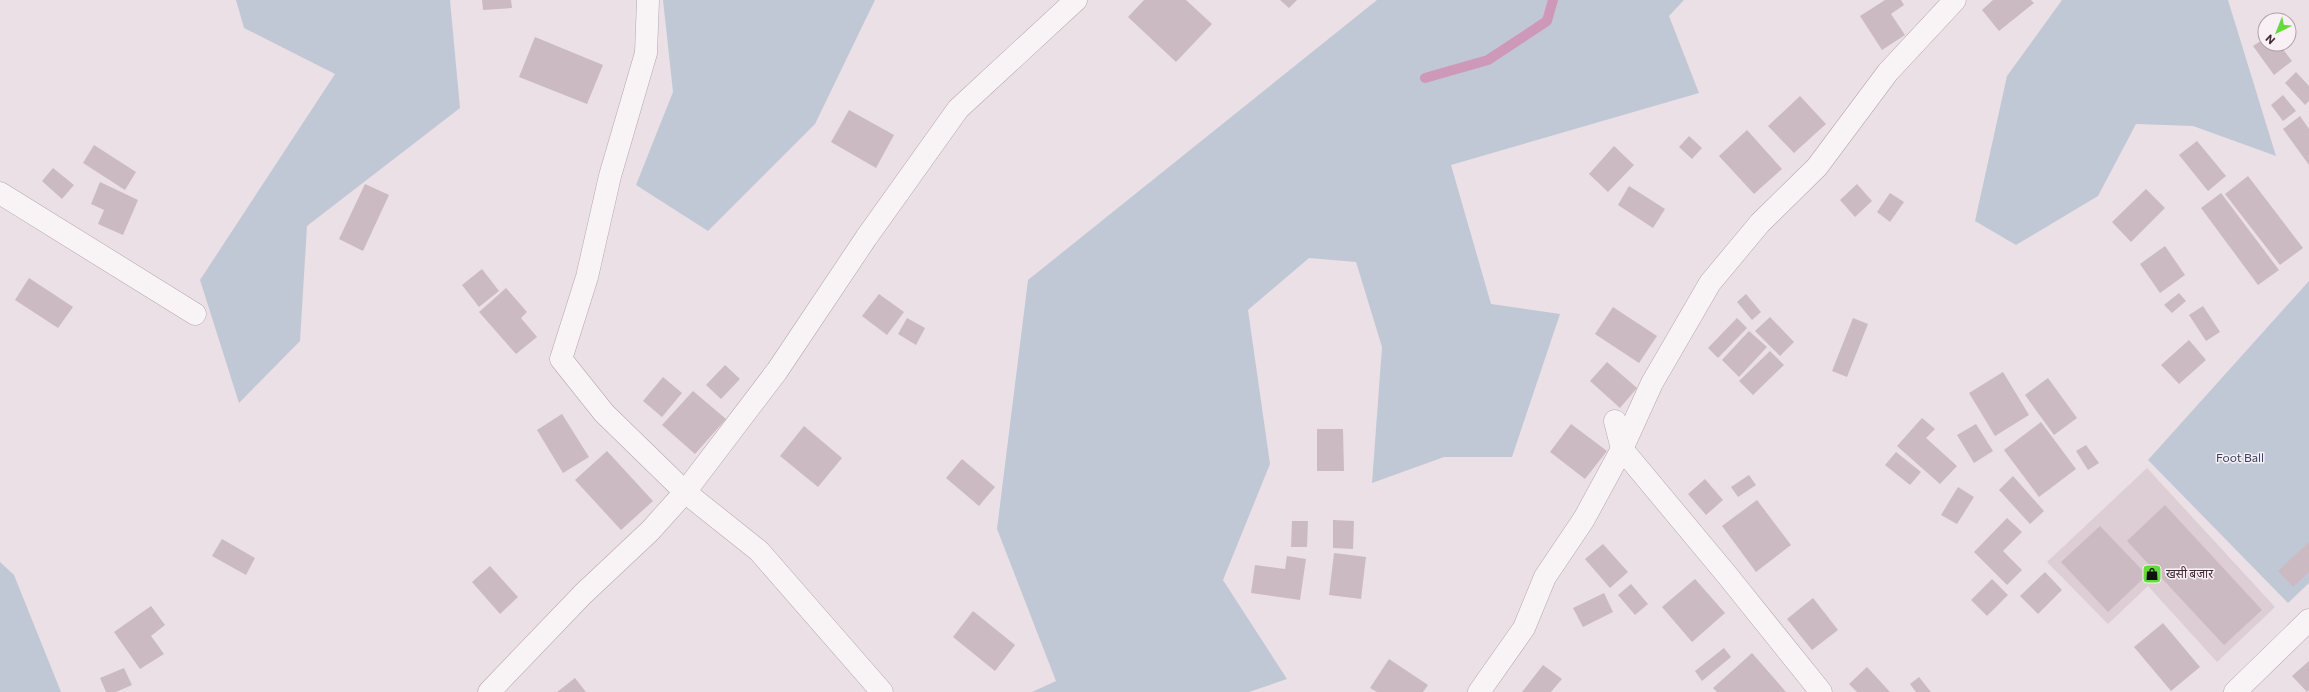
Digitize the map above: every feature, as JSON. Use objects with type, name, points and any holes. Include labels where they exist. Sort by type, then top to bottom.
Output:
[{"type":"street","points":[[648,0],[646,53],[610,176],[587,277],[561,359],[604,413],[685,492],[759,551],[882,692]]},
{"type":"street","points":[[489,692],[583,594],[650,531],[685,492],[777,371],[866,238],[958,109],[1076,0]]},
{"type":"street","points":[[1479,692],[1524,628],[1545,577],[1584,519],[1622,449],[1652,383],[1710,283],[1760,223],[1817,167],[1888,72],[1955,0]]},
{"type":"street","points":[[0,193],[195,314]]},
{"type":"street","points":[[1615,421],[1622,449],[1728,575],[1821,692]]},
{"type":"street","points":[[2236,692],[2309,620]]},
{"type":"shaded area","name":"खसी बजार","points":[[2147,468],[2275,607],[2217,662],[2148,586],[2108,624],[2047,562]]},
{"type":"green space","points":[[236,0],[450,0],[460,108],[307,226],[300,341],[239,403],[200,280],[335,74],[244,28]]},
{"type":"green space","points":[[663,0],[875,0],[815,124],[708,231],[636,185],[673,92]]},
{"type":"green space","points":[[1377,0],[1684,0],[1669,16],[1699,93],[1451,165],[1491,304],[1560,314],[1512,457],[1444,457],[1372,483],[1382,347],[1356,262],[1309,258],[1248,310],[1270,464],[1223,580],[1287,679],[1249,692],[1032,692],[1056,681],[997,529],[1028,280]]},
{"type":"green space","points":[[2062,0],[2228,0],[2276,156],[2193,126],[2136,124],[2098,196],[2016,245],[1975,221],[2007,76]]},
{"type":"green space","name":"Foot Ball","points":[[2309,281],[2309,583],[2288,603],[2148,460]]},
{"type":"green space","points":[[0,562],[14,575],[61,692],[0,692]]},
{"type":"building","points":[[482,0],[511,0],[512,8],[483,10]]},
{"type":"building","points":[[1144,0],[1186,0],[1212,24],[1176,62],[1128,17]]},
{"type":"building","points":[[1280,0],[1297,0],[1289,8]]},
{"type":"building","points":[[1885,0],[1901,0],[1904,5],[1891,14],[1905,35],[1882,50],[1860,16]]},
{"type":"building","points":[[1993,0],[2031,0],[2034,3],[1999,31],[1982,10]]},
{"type":"building","points":[[535,37],[603,65],[587,104],[519,77]]},
{"type":"building","points":[[2257,43],[2257,52],[2253,46]]},
{"type":"building","points":[[2257,52],[2285,52],[2292,61],[2274,75]]},
{"type":"building","points":[[2296,72],[2309,86],[2309,101],[2305,105],[2285,83]]},
{"type":"building","points":[[2283,95],[2296,111],[2283,121],[2271,105]]},
{"type":"building","points":[[1800,96],[1826,124],[1794,153],[1768,126]]},
{"type":"building","points":[[849,110],[894,135],[876,168],[831,142]]},
{"type":"building","points":[[2300,116],[2309,129],[2309,165],[2283,129]]},
{"type":"building","points":[[1747,130],[1782,169],[1754,194],[1719,156]]},
{"type":"building","points":[[1689,136],[1702,148],[1692,159],[1679,147]]},
{"type":"building","points":[[2197,141],[2226,176],[2208,191],[2179,155]]},
{"type":"building","points":[[94,145],[136,172],[125,190],[83,163]]},
{"type":"building","points":[[1614,146],[1634,165],[1608,192],[1589,174]]},
{"type":"building","points":[[53,168],[74,185],[62,199],[42,181]]},
{"type":"building","points":[[2248,176],[2303,248],[2280,265],[2225,194]]},
{"type":"building","points":[[100,182],[138,200],[123,235],[98,224],[104,210],[91,204]]},
{"type":"building","points":[[365,184],[389,195],[363,251],[339,239]]},
{"type":"building","points":[[1857,184],[1872,201],[1855,217],[1840,200]]},
{"type":"building","points":[[1629,186],[1665,209],[1653,228],[1618,205]]},
{"type":"building","points":[[2146,189],[2165,208],[2131,242],[2112,222]]},
{"type":"building","points":[[1890,193],[1904,202],[1890,222],[1877,212]]},
{"type":"building","points":[[2221,193],[2279,270],[2258,285],[2201,208]]},
{"type":"building","points":[[2165,246],[2185,275],[2160,293],[2140,264]]},
{"type":"building","points":[[482,269],[499,291],[479,307],[462,285]]},
{"type":"building","points":[[29,278],[73,307],[58,328],[15,300]]},
{"type":"building","points":[[506,288],[527,312],[521,318],[537,337],[516,354],[479,312]]},
{"type":"building","points":[[2179,293],[2186,301],[2172,313],[2164,305]]},
{"type":"building","points":[[879,294],[904,312],[887,335],[862,316]]},
{"type":"building","points":[[1746,294],[1761,312],[1752,320],[1737,302]]},
{"type":"building","points":[[2203,306],[2220,332],[2206,341],[2189,315]]},
{"type":"building","points":[[1613,307],[1657,336],[1639,363],[1595,334]]},
{"type":"building","points":[[1770,317],[1794,342],[1780,356],[1755,331]]},
{"type":"building","points":[[907,318],[925,328],[916,345],[898,334]]},
{"type":"building","points":[[1737,318],[1747,328],[1718,358],[1708,348]]},
{"type":"building","points":[[1853,318],[1868,324],[1847,377],[1832,371]]},
{"type":"building","points":[[1749,331],[1767,347],[1739,377],[1722,360]]},
{"type":"building","points":[[2189,340],[2206,360],[2179,384],[2161,365]]},
{"type":"building","points":[[1770,351],[1784,365],[1753,395],[1739,381]]},
{"type":"building","points":[[1607,362],[1637,388],[1620,408],[1590,381]]},
{"type":"building","points":[[725,365],[740,379],[721,399],[706,385]]},
{"type":"building","points":[[2003,372],[2029,415],[1995,436],[1969,393]]},
{"type":"building","points":[[663,377],[682,393],[662,417],[643,401]]},
{"type":"building","points":[[2048,378],[2077,418],[2054,435],[2025,395]]},
{"type":"building","points":[[693,391],[726,419],[695,454],[662,425]]},
{"type":"building","points":[[562,414],[589,457],[563,473],[537,430]]},
{"type":"building","points":[[1922,418],[1935,429],[1926,438],[1957,466],[1940,484],[1897,446]]},
{"type":"building","points":[[2041,422],[2076,469],[2039,497],[2004,450]]},
{"type":"building","points":[[1571,424],[1607,451],[1585,479],[1550,452]]},
{"type":"building","points":[[1976,424],[1993,451],[1974,463],[1957,435]]},
{"type":"building","points":[[804,426],[842,458],[818,487],[780,456]]},
{"type":"building","points":[[1317,429],[1343,429],[1344,471],[1317,471]]},
{"type":"building","points":[[2086,445],[2099,463],[2088,470],[2076,451]]},
{"type":"building","points":[[607,451],[653,501],[621,530],[575,480]]},
{"type":"building","points":[[1896,452],[1921,472],[1910,485],[1885,465]]},
{"type":"building","points":[[962,459],[995,487],[979,506],[946,478]]},
{"type":"building","points":[[1749,475],[1756,485],[1738,497],[1731,487]]},
{"type":"building","points":[[2013,476],[2044,511],[2030,524],[1999,490]]},
{"type":"building","points":[[1705,479],[1723,500],[1706,515],[1688,494]]},
{"type":"building","points":[[1958,487],[1974,497],[1957,524],[1941,515]]},
{"type":"building","points":[[1757,500],[1791,545],[1756,572],[1722,526]]},
{"type":"building","points":[[2165,505],[2262,610],[2224,645],[2127,541]]},
{"type":"building","points":[[2007,518],[2022,532],[2003,551],[2022,570],[2007,585],[1974,552]]},
{"type":"building","points":[[1333,520],[1354,521],[1353,549],[1333,548]]},
{"type":"building","points":[[1292,521],[1308,521],[1307,547],[1291,547]]},
{"type":"building","points":[[2100,526],[2147,575],[2108,612],[2061,562]]},
{"type":"building","points":[[222,539],[255,558],[246,575],[212,556]]},
{"type":"building","points":[[2309,542],[2309,572],[2293,587],[2278,571]]},
{"type":"building","points":[[1603,544],[1628,572],[1610,588],[1585,559]]},
{"type":"building","points":[[1334,553],[1366,557],[1361,599],[1329,595]]},
{"type":"building","points":[[1287,556],[1306,559],[1300,600],[1251,593],[1255,565],[1285,569]]},
{"type":"building","points":[[490,566],[518,597],[500,614],[472,582]]},
{"type":"building","points":[[2045,572],[2062,590],[2038,614],[2020,596]]},
{"type":"building","points":[[1695,579],[1725,613],[1692,642],[1662,607]]},
{"type":"building","points":[[1992,579],[2008,595],[1987,616],[1971,600]]},
{"type":"building","points":[[1631,584],[1648,604],[1635,615],[1618,595]]},
{"type":"building","points":[[1604,593],[1613,612],[1583,627],[1573,608]]},
{"type":"building","points":[[1813,598],[1838,630],[1812,650],[1787,619]]},
{"type":"building","points":[[151,606],[165,625],[151,636],[164,654],[140,669],[114,632]]},
{"type":"building","points":[[973,611],[1015,645],[995,671],[953,637]]},
{"type":"building","points":[[2163,623],[2200,667],[2171,691],[2134,647]]},
{"type":"building","points":[[1724,648],[1731,657],[1702,681],[1695,671]]},
{"type":"building","points":[[1752,653],[1786,692],[1717,692],[1713,688]]},
{"type":"building","points":[[1389,659],[1428,685],[1423,692],[1377,692],[1370,688]]},
{"type":"building","points":[[2309,661],[2309,690],[2307,692],[2292,676]]},
{"type":"building","points":[[1543,665],[1562,679],[1551,692],[1522,692]]},
{"type":"building","points":[[1867,667],[1890,692],[1857,692],[1849,684]]},
{"type":"building","points":[[124,668],[132,685],[116,692],[106,692],[100,678]]},
{"type":"building","points":[[1919,677],[1931,692],[1916,692],[1910,684]]},
{"type":"building","points":[[575,678],[586,692],[557,692]]},
{"type":"waterway","points":[[1425,78],[1488,60],[1547,21],[1553,0]]},
{"type":"place","name":"खसी बजार","points":[[2152,574]]}]
